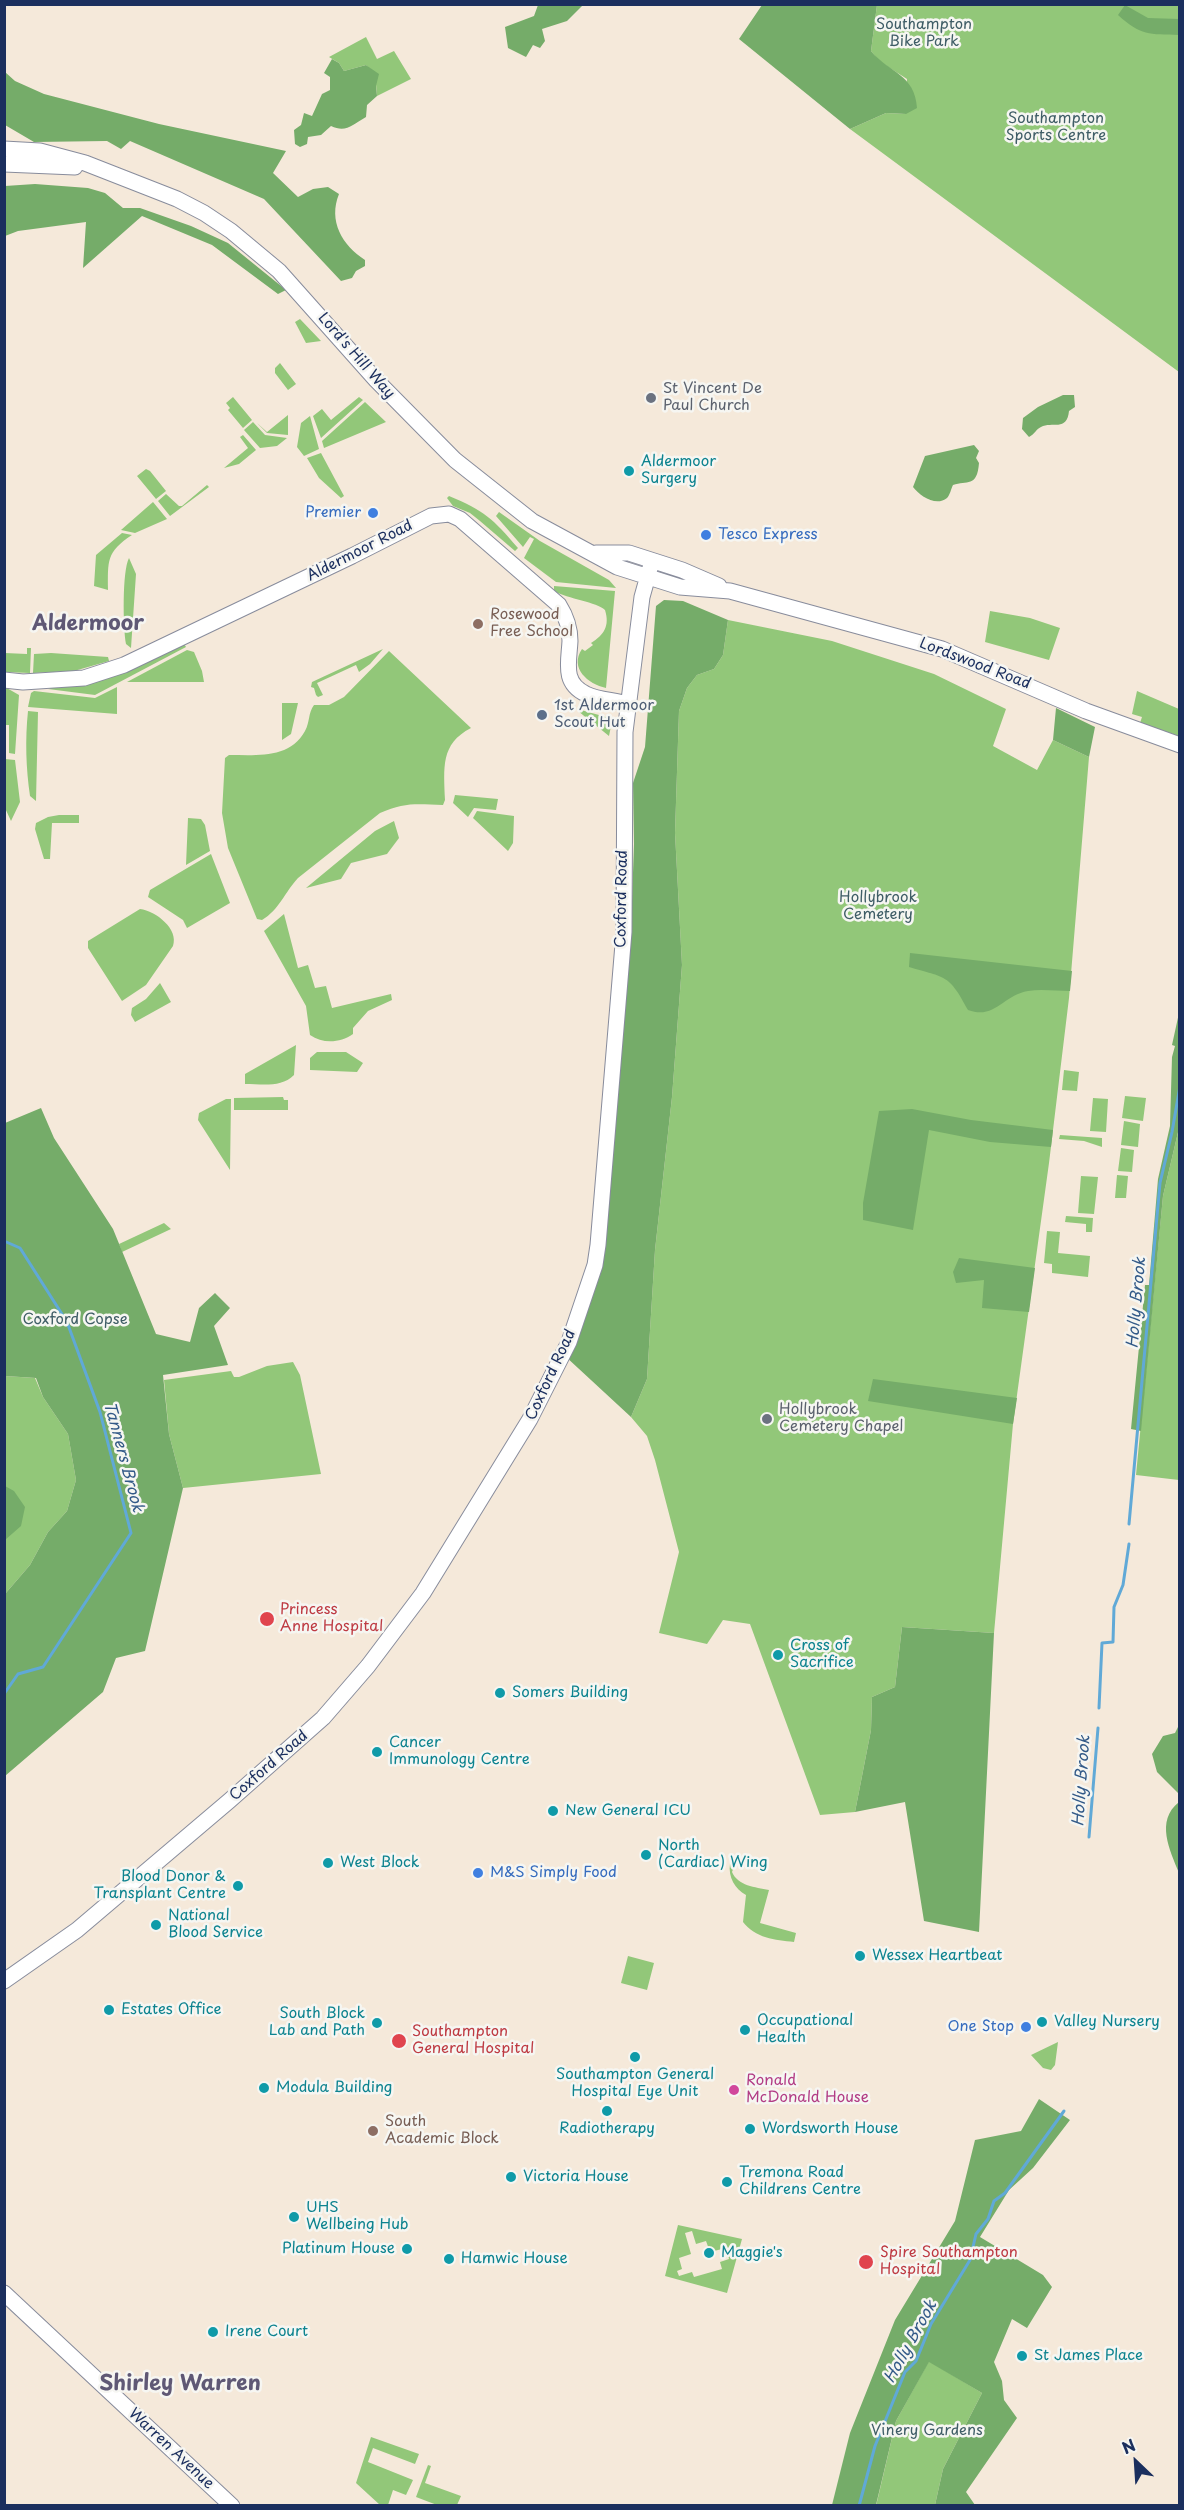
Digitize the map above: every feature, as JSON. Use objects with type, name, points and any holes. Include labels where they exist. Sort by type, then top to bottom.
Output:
[{"type":"street","name":"Lord's Hill Way","points":[[4,149],[52,154],[111,172],[177,199],[204,213],[231,231],[279,271],[415,422],[455,460],[532,521],[617,567],[646,577]]},
{"type":"street","name":"Lord's Hill Way","points":[[4,164],[70,166],[111,172]]},
{"type":"street","name":"Aldermoor Road","points":[[4,680],[23,682],[84,678],[124,665],[441,513],[460,519],[559,605],[568,628],[568,675],[577,688],[592,696],[627,704]]},
{"type":"street","name":"Lord's Hill Way","points":[[594,553],[624,553],[652,561]]},
{"type":"street","name":"Coxford Road","points":[[4,1981],[77,1930],[229,1801],[330,1711],[368,1666],[423,1593],[506,1462],[569,1341],[595,1265],[598,1245],[624,932],[623,761],[627,704],[646,577],[652,561]]},
{"type":"street","name":"Lordswood Road","points":[[652,561],[682,570],[730,591],[942,649],[1096,715],[1179,745]]},
{"type":"street","name":"Lordswood Road","points":[[646,577],[680,587],[730,591]]},
{"type":"street","name":"Warren Avenue","points":[[4,2293],[232,2505]]},
{"type":"green space","points":[[538,5],[583,5],[567,21],[542,29],[545,41],[540,48],[533,45],[526,57],[508,48],[505,27],[534,16]]},
{"type":"green space","points":[[762,5],[877,5],[871,51],[912,88],[917,108],[906,114],[886,113],[850,129],[739,39]]},
{"type":"green space","name":"Southampton Sports Centre","points":[[877,5],[1179,5],[1179,372],[850,129],[886,113],[906,114],[907,79],[879,61],[871,51]]},
{"type":"green space","points":[[1125,5],[1148,18],[1179,19],[1179,35],[1153,34],[1133,27],[1118,15]]},
{"type":"green space","points":[[366,37],[377,59],[394,51],[411,79],[377,96],[375,73],[366,65],[344,71],[339,63],[329,57]]},
{"type":"green space","points":[[332,59],[339,63],[344,71],[366,65],[379,74],[376,86],[377,96],[367,105],[366,117],[345,128],[331,126],[321,135],[308,137],[307,144],[300,147],[295,144],[294,130],[301,125],[304,113],[312,116],[322,94],[330,90],[330,77],[324,73]]},
{"type":"green space","points":[[5,72],[15,81],[44,94],[159,124],[286,151],[273,173],[298,197],[313,189],[328,187],[339,194],[335,214],[339,232],[350,247],[365,260],[365,266],[356,271],[352,278],[341,281],[264,199],[130,141],[121,149],[107,141],[34,142],[5,125]]},
{"type":"green space","points":[[35,184],[88,188],[105,193],[123,208],[140,208],[191,226],[228,243],[286,290],[278,294],[212,245],[142,216],[83,268],[86,222],[18,231],[5,236],[5,186]]},
{"type":"green space","points":[[300,319],[321,341],[306,343],[295,322]]},
{"type":"green space","points":[[280,363],[296,384],[288,390],[275,373],[275,368]]},
{"type":"green space","points":[[1063,395],[1074,395],[1075,407],[1069,411],[1065,422],[1058,425],[1045,425],[1029,437],[1022,429],[1023,418],[1038,407]]},
{"type":"green space","points":[[233,397],[252,420],[243,428],[228,410],[230,408],[226,403]]},
{"type":"green space","points":[[359,397],[363,400],[321,438],[313,416],[322,409],[331,420]]},
{"type":"green space","points":[[365,402],[386,422],[324,448],[322,441]]},
{"type":"green space","points":[[288,415],[288,435],[267,433],[257,423],[267,432]]},
{"type":"green space","points":[[310,416],[319,449],[304,456],[297,447],[301,423]]},
{"type":"green space","points":[[253,422],[265,435],[287,438],[277,446],[260,448],[244,430]]},
{"type":"green space","points":[[243,435],[256,450],[239,464],[224,468],[248,448],[240,437]]},
{"type":"green space","points":[[974,445],[979,451],[976,458],[979,463],[974,480],[953,485],[947,498],[938,501],[924,497],[913,487],[925,456]]},
{"type":"green space","points":[[321,453],[344,496],[341,498],[319,478],[307,458]]},
{"type":"green space","points":[[146,469],[166,491],[156,499],[137,476]]},
{"type":"green space","points":[[207,485],[209,487],[170,516],[158,501],[166,494],[182,506]]},
{"type":"green space","points":[[449,496],[487,516],[518,548],[515,551],[470,513],[453,506],[447,498]]},
{"type":"green space","points":[[153,502],[167,519],[135,533],[121,530]]},
{"type":"green space","points":[[499,512],[540,541],[609,580],[616,588],[556,582],[524,558],[534,539],[530,537],[523,547],[496,516]]},
{"type":"green space","points":[[122,533],[132,535],[117,547],[110,558],[108,590],[94,586],[96,555]]},
{"type":"green space","points":[[129,558],[136,574],[131,648],[126,644],[124,613],[125,575]]},
{"type":"green space","points":[[554,586],[615,591],[606,688],[587,679],[579,669],[578,663],[582,649],[585,651],[593,645],[591,643],[605,630],[607,621],[605,610],[560,594],[554,591]]},
{"type":"green space","points":[[664,600],[683,601],[728,620],[723,655],[714,669],[697,675],[687,688],[679,711],[675,833],[682,965],[672,1097],[655,1250],[647,1379],[631,1417],[565,1356],[600,1266],[631,930],[634,844],[633,783],[645,747],[656,606]]},
{"type":"green space","points":[[990,611],[1030,618],[1060,628],[1049,660],[985,642]]},
{"type":"green space","name":"Hollybrook Cemetery","points":[[728,620],[832,641],[934,674],[1006,709],[993,746],[1037,770],[1053,740],[1089,757],[1069,998],[1013,1424],[994,1633],[902,1627],[895,1687],[872,1697],[871,1730],[855,1812],[820,1815],[750,1624],[723,1620],[707,1644],[659,1633],[679,1552],[647,1436],[631,1417],[647,1379],[655,1250],[672,1097],[682,965],[675,833],[679,711],[687,688],[697,675],[714,669],[723,655]]},
{"type":"green space","points":[[183,642],[186,647],[95,695],[48,689]]},
{"type":"green space","points":[[27,648],[31,648],[30,673],[5,672],[5,653],[27,654]]},
{"type":"green space","points":[[383,649],[370,664],[359,672],[356,665],[317,683],[323,695],[318,697],[314,688],[311,687],[312,682]]},
{"type":"green space","points":[[187,650],[194,652],[204,682],[127,682]]},
{"type":"green space","points":[[389,651],[471,728],[461,734],[449,749],[445,767],[443,805],[404,805],[380,813],[298,878],[268,916],[262,920],[257,919],[228,848],[222,813],[225,758],[229,755],[271,754],[291,747],[305,731],[314,705],[329,705],[344,697]]},
{"type":"green space","points":[[34,654],[108,657],[109,661],[74,671],[33,673]]},
{"type":"green space","points":[[5,687],[19,695],[15,754],[9,753],[9,725],[5,725]]},
{"type":"green space","points":[[117,687],[117,714],[28,707],[31,693],[34,691],[95,698]]},
{"type":"green space","points":[[1137,691],[1179,709],[1179,736],[1140,723],[1142,717],[1132,714]]},
{"type":"green space","points":[[282,703],[298,703],[291,734],[282,740]]},
{"type":"green space","points":[[1056,708],[1095,727],[1089,757],[1053,740]]},
{"type":"green space","points":[[28,711],[38,712],[36,801],[30,796],[28,775],[26,743]]},
{"type":"green space","points":[[578,711],[606,717],[611,726],[609,736]]},
{"type":"green space","points":[[5,759],[15,760],[20,802],[11,821],[5,808]]},
{"type":"green space","points":[[455,795],[498,799],[496,810],[474,808],[468,817],[453,803]]},
{"type":"green space","points":[[477,811],[514,816],[513,843],[508,851],[473,818]]},
{"type":"green space","points":[[59,815],[79,815],[79,823],[52,823],[50,859],[44,859],[35,829],[36,823]]},
{"type":"green space","points":[[188,818],[201,819],[205,825],[210,851],[186,865]]},
{"type":"green space","points":[[394,821],[399,838],[387,854],[351,863],[341,879],[306,888],[375,831]]},
{"type":"green space","points":[[211,854],[230,903],[187,928],[183,920],[148,897],[150,890]]},
{"type":"green space","points":[[140,909],[153,913],[165,922],[173,933],[173,946],[146,985],[122,1001],[88,948],[88,941]]},
{"type":"green space","points":[[284,914],[298,968],[308,965],[315,988],[326,986],[332,1008],[391,994],[392,1000],[368,1011],[353,1028],[353,1034],[348,1037],[337,1041],[326,1041],[310,1035],[306,1006],[264,931]]},
{"type":"green space","points":[[910,953],[1072,971],[1070,991],[1028,991],[1019,993],[985,1012],[968,1010],[951,983],[939,976],[909,967]]},
{"type":"green space","points":[[160,983],[171,1002],[135,1022],[131,1015],[132,1008],[146,999]]},
{"type":"green space","points":[[1179,1013],[1179,1128],[1163,1196],[1141,1431],[1131,1429],[1145,1285],[1149,1285],[1158,1179],[1170,1126],[1172,1057],[1175,1046],[1172,1045]]},
{"type":"green space","points":[[296,1045],[294,1075],[289,1079],[271,1084],[245,1084],[245,1074]]},
{"type":"green space","points":[[317,1052],[346,1052],[363,1063],[357,1072],[310,1070],[310,1058]]},
{"type":"green space","points":[[1064,1070],[1079,1072],[1077,1091],[1062,1090]]},
{"type":"green space","points":[[1125,1096],[1146,1098],[1143,1121],[1122,1118]]},
{"type":"green space","points":[[283,1097],[284,1100],[288,1100],[288,1110],[234,1110],[234,1098]]},
{"type":"green space","points":[[1093,1098],[1108,1099],[1106,1132],[1090,1131]]},
{"type":"green space","points":[[226,1099],[231,1099],[230,1170],[198,1120],[199,1113]]},
{"type":"green space","name":"Coxford Copse","points":[[41,1108],[54,1138],[113,1229],[156,1334],[190,1342],[199,1308],[215,1293],[230,1308],[214,1326],[228,1365],[163,1375],[169,1434],[183,1488],[145,1651],[116,1658],[103,1692],[5,1776],[5,1594],[30,1565],[48,1532],[67,1511],[76,1480],[68,1434],[43,1397],[36,1378],[5,1376],[5,1123]]},
{"type":"green space","points":[[912,1109],[971,1120],[1053,1130],[1051,1147],[990,1142],[929,1130],[913,1230],[863,1220],[863,1203],[879,1111]]},
{"type":"green space","points":[[1124,1121],[1140,1124],[1138,1147],[1121,1145]]},
{"type":"green space","points":[[1179,1128],[1179,1480],[1136,1475],[1163,1196]]},
{"type":"green space","points":[[1060,1135],[1102,1138],[1102,1147],[1084,1141],[1059,1139]]},
{"type":"green space","points":[[1121,1148],[1134,1150],[1132,1172],[1118,1171]]},
{"type":"green space","points":[[1117,1175],[1128,1176],[1126,1198],[1115,1198]]},
{"type":"green space","points":[[1081,1176],[1098,1177],[1094,1214],[1078,1213]]},
{"type":"green space","points":[[1066,1216],[1093,1218],[1092,1232],[1086,1232],[1086,1224],[1065,1222]]},
{"type":"green space","points":[[164,1223],[171,1229],[122,1252],[119,1244]]},
{"type":"green space","points":[[1047,1231],[1060,1232],[1058,1253],[1090,1256],[1088,1277],[1052,1273],[1052,1264],[1044,1263]]},
{"type":"green space","points":[[959,1258],[1035,1268],[1029,1312],[982,1308],[984,1280],[956,1283],[953,1272]]},
{"type":"green space","points":[[293,1362],[300,1375],[321,1474],[183,1488],[169,1434],[164,1380],[231,1371],[234,1377],[239,1377],[267,1366]]},
{"type":"green space","points":[[5,1376],[35,1378],[43,1397],[68,1434],[76,1480],[67,1511],[48,1532],[30,1565],[5,1594]]},
{"type":"green space","points":[[873,1379],[1017,1398],[1013,1424],[868,1401]]},
{"type":"green space","points":[[5,1486],[14,1491],[25,1507],[21,1526],[5,1540]]},
{"type":"green space","points":[[902,1627],[994,1633],[979,1932],[924,1921],[905,1802],[855,1812],[871,1730],[872,1697],[895,1687]]},
{"type":"green space","points":[[1179,1725],[1179,1802],[1178,1793],[1157,1772],[1152,1754],[1163,1736],[1175,1733]]},
{"type":"green space","points":[[1179,1802],[1179,1873],[1169,1845],[1166,1827],[1172,1810]]},
{"type":"green space","points":[[730,1864],[735,1864],[732,1872],[738,1880],[769,1890],[760,1923],[796,1933],[794,1942],[759,1935],[743,1922],[746,1895],[733,1882]]},
{"type":"green space","points":[[628,1956],[654,1963],[647,1990],[621,1983]]},
{"type":"green space","points":[[1058,2042],[1055,2065],[1051,2070],[1043,2068],[1031,2055]]},
{"type":"green space","points":[[1039,2099],[1070,2120],[1033,2168],[1009,2190],[980,2237],[1043,2275],[1052,2287],[1027,2328],[1012,2319],[994,2362],[1002,2381],[1004,2400],[1017,2418],[966,2492],[975,2505],[935,2505],[943,2469],[982,2393],[929,2362],[896,2421],[876,2505],[832,2505],[850,2433],[895,2320],[955,2221],[975,2140],[1021,2131]]},
{"type":"green space","points":[[678,2225],[742,2239],[727,2293],[665,2276]],"holes":[[[692,2231],[696,2244],[706,2241],[710,2252],[726,2248],[729,2259],[720,2262],[722,2269],[694,2277],[692,2272],[679,2276],[677,2271],[682,2269],[679,2258],[691,2254],[685,2233]]]},
{"type":"green space","name":"Vinery Gardens","points":[[929,2361],[982,2393],[943,2469],[935,2505],[876,2506],[896,2421]]},
{"type":"green space","points":[[371,2437],[419,2454],[415,2464],[373,2448],[368,2462],[413,2480],[406,2495],[393,2490],[388,2505],[380,2505],[356,2483]]},
{"type":"green space","points":[[428,2465],[431,2466],[425,2483],[461,2496],[457,2505],[437,2505],[416,2497]]},
{"type":"waterway","name":"Holly Brook","points":[[1180,1047],[1180,1062]]},
{"type":"waterway","name":"Holly Brook","points":[[1129,1524],[1160,1183],[1180,1086]]},
{"type":"waterway","name":"Tanners Brook","points":[[4,1241],[20,1248],[67,1322],[100,1412],[131,1533],[43,1667],[18,1674],[4,1694]]},
{"type":"waterway","name":"Holly Brook","points":[[1099,1708],[1102,1643],[1113,1642],[1114,1607],[1123,1585],[1129,1544]]},
{"type":"waterway","name":"Holly Brook","points":[[1089,1837],[1098,1728]]},
{"type":"waterway","name":"Holly Brook","points":[[859,2506],[875,2446],[905,2372],[916,2361],[931,2324],[970,2260],[976,2234],[988,2219],[994,2201],[1005,2193],[1064,2111]]},
{"type":"place","name":"St Vincent De Paul Church","points":[[651,398]]},
{"type":"place","name":"Aldermoor Surgery","points":[[629,471]]},
{"type":"place","name":"Premier","points":[[373,513]]},
{"type":"place","name":"Tesco Express","points":[[706,535]]},
{"type":"place","name":"Rosewood Free School","points":[[478,624]]},
{"type":"place","name":"1st Aldermoor Scout Hut","points":[[542,715]]},
{"type":"place","name":"Hollybrook Cemetery Chapel","points":[[767,1419]]},
{"type":"place","name":"Princess Anne Hospital","points":[[267,1619]]},
{"type":"place","name":"Cross of Sacrifice","points":[[778,1655]]},
{"type":"place","name":"Somers Building","points":[[500,1693]]},
{"type":"place","name":"Cancer Immunology Centre","points":[[377,1752]]},
{"type":"place","name":"New General ICU","points":[[553,1811]]},
{"type":"place","name":"North (Cardiac) Wing","points":[[646,1855]]},
{"type":"place","name":"West Block","points":[[328,1863]]},
{"type":"place","name":"M&S Simply Food","points":[[478,1873]]},
{"type":"place","name":"Blood Donor & Transplant Centre","points":[[238,1886]]},
{"type":"place","name":"National Blood Service","points":[[156,1925]]},
{"type":"place","name":"Wessex Heartbeat","points":[[860,1956]]},
{"type":"place","name":"Estates Office","points":[[109,2010]]},
{"type":"place","name":"Valley Nursery","points":[[1042,2022]]},
{"type":"place","name":"South Block Lab and Path","points":[[377,2023]]},
{"type":"place","name":"One Stop","points":[[1026,2027]]},
{"type":"place","name":"Occupational Health","points":[[745,2030]]},
{"type":"place","name":"Southampton General Hospital","points":[[399,2041]]},
{"type":"place","name":"Southampton General Hospital Eye Unit","points":[[635,2057]]},
{"type":"place","name":"Modula Building","points":[[264,2088]]},
{"type":"place","name":"Ronald McDonald House","points":[[734,2090]]},
{"type":"place","name":"Radiotherapy","points":[[607,2111]]},
{"type":"place","name":"Wordsworth House","points":[[750,2129]]},
{"type":"place","name":"South Academic Block","points":[[373,2131]]},
{"type":"place","name":"Victoria House","points":[[511,2177]]},
{"type":"place","name":"Tremona Road Childrens Centre","points":[[727,2182]]},
{"type":"place","name":"UHS Wellbeing Hub","points":[[294,2217]]},
{"type":"place","name":"Platinum House","points":[[407,2249]]},
{"type":"place","name":"Maggie's","points":[[709,2253]]},
{"type":"place","name":"Hamwic House","points":[[449,2259]]},
{"type":"place","name":"Spire Southampton Hospital","points":[[866,2262]]},
{"type":"place","name":"Irene Court","points":[[213,2332]]},
{"type":"place","name":"St James Place","points":[[1022,2356]]},
{"type":"district","name":"Aldermoor","points":[[88,624]]},
{"type":"district","name":"Shirley Warren","points":[[180,2384]]},
{"type":"park label","name":"Southampton Bike Park","points":[[924,34]]}]
